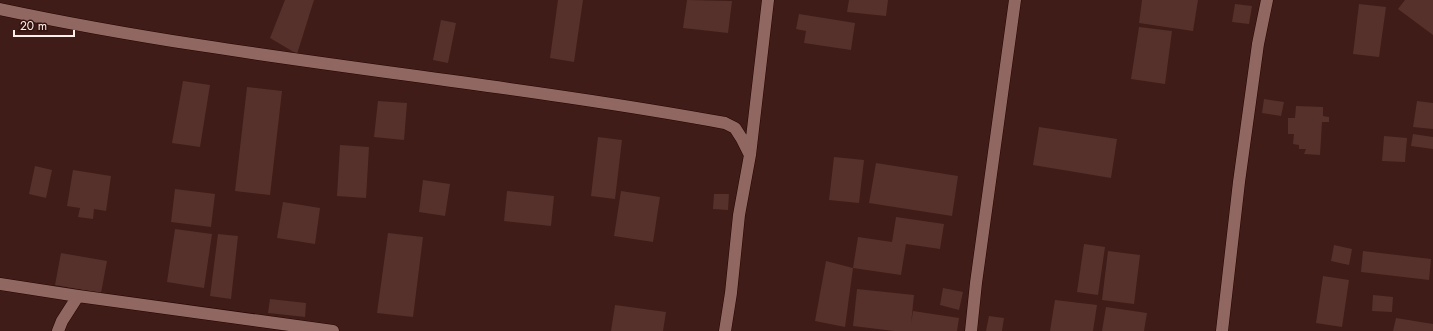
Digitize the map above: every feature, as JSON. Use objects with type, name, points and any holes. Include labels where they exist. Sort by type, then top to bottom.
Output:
[{"type":"street","points":[[724,331],[731,293],[739,215],[750,155],[768,0]]},
{"type":"street","points":[[971,331],[977,275],[1015,0]]},
{"type":"street","points":[[1222,331],[1239,182],[1258,44],[1267,0]]},
{"type":"street","points":[[0,9],[68,24],[148,37],[351,67],[566,96],[725,123],[735,128],[750,155]]},
{"type":"street","points":[[0,284],[332,331]]},
{"type":"street","points":[[58,331],[78,296]]},
{"type":"building","points":[[285,0],[314,0],[297,54],[270,38]]},
{"type":"building","points":[[558,0],[583,0],[574,62],[550,58]]},
{"type":"building","points":[[687,0],[732,1],[728,33],[683,28]]},
{"type":"building","points":[[849,0],[888,0],[886,16],[847,12]]},
{"type":"building","points":[[1142,0],[1198,0],[1193,31],[1139,23]]},
{"type":"building","points":[[1405,0],[1433,0],[1433,35],[1398,9]]},
{"type":"building","points":[[1235,4],[1252,6],[1249,24],[1232,22]]},
{"type":"building","points":[[1359,4],[1386,7],[1379,57],[1353,54]]},
{"type":"building","points":[[799,14],[855,23],[851,50],[804,43],[806,31],[796,29]]},
{"type":"building","points":[[441,20],[456,23],[448,63],[433,60]]},
{"type":"building","points":[[1139,27],[1172,31],[1165,84],[1131,79]]},
{"type":"building","points":[[183,81],[210,85],[200,147],[172,143]]},
{"type":"building","points":[[247,87],[282,91],[270,195],[235,191]]},
{"type":"building","points":[[1264,99],[1284,102],[1281,116],[1262,113]]},
{"type":"building","points":[[378,101],[407,103],[404,140],[374,137]]},
{"type":"building","points":[[1417,101],[1433,103],[1433,129],[1413,127]]},
{"type":"building","points":[[1296,106],[1323,107],[1323,116],[1329,117],[1329,122],[1322,122],[1320,155],[1304,154],[1306,149],[1299,149],[1299,145],[1293,144],[1294,134],[1288,134],[1288,118],[1295,118]]},
{"type":"building","points":[[1039,127],[1117,139],[1111,178],[1033,165]]},
{"type":"building","points":[[1413,134],[1433,137],[1433,149],[1411,146]]},
{"type":"building","points":[[1384,136],[1407,138],[1405,162],[1382,161]]},
{"type":"building","points":[[598,137],[622,140],[615,199],[591,196]]},
{"type":"building","points":[[340,145],[369,147],[366,198],[337,196]]},
{"type":"building","points":[[834,157],[864,160],[859,203],[829,200]]},
{"type":"building","points":[[876,163],[958,176],[952,216],[869,203]]},
{"type":"building","points":[[35,166],[52,170],[46,198],[29,194]]},
{"type":"building","points":[[73,170],[111,176],[106,211],[94,209],[93,219],[78,217],[80,208],[67,206]]},
{"type":"building","points":[[423,180],[450,184],[445,216],[419,212]]},
{"type":"building","points":[[175,189],[215,194],[211,227],[171,222]]},
{"type":"building","points":[[507,191],[554,196],[551,226],[504,221]]},
{"type":"building","points":[[621,191],[660,197],[653,242],[614,236]]},
{"type":"building","points":[[714,194],[729,194],[728,210],[713,209]]},
{"type":"building","points":[[283,202],[320,208],[315,244],[277,238]]},
{"type":"building","points":[[896,217],[944,224],[940,249],[906,244],[901,275],[853,268],[858,237],[892,242]]},
{"type":"building","points":[[175,229],[212,234],[204,288],[167,282]]},
{"type":"building","points":[[388,233],[423,237],[413,317],[377,313]]},
{"type":"building","points":[[218,234],[238,236],[231,299],[210,296]]},
{"type":"building","points":[[1084,244],[1105,247],[1098,295],[1077,292]]},
{"type":"building","points":[[1334,245],[1352,249],[1349,265],[1331,261]]},
{"type":"building","points":[[1108,251],[1140,255],[1134,304],[1102,300]]},
{"type":"building","points":[[1363,251],[1431,259],[1429,280],[1361,272]]},
{"type":"building","points":[[61,253],[107,261],[101,293],[55,285]]},
{"type":"building","points":[[826,261],[853,268],[845,327],[815,321]]},
{"type":"building","points":[[1323,276],[1349,280],[1342,327],[1316,323]]},
{"type":"building","points":[[943,288],[963,292],[959,310],[940,305]]},
{"type":"building","points":[[857,289],[914,295],[911,324],[913,311],[959,318],[957,331],[894,331],[853,326]]},
{"type":"building","points":[[1373,295],[1393,297],[1392,312],[1372,311]]},
{"type":"building","points":[[270,299],[306,303],[305,317],[268,313]]},
{"type":"building","points":[[1055,300],[1097,305],[1093,331],[1050,331]]},
{"type":"building","points":[[615,305],[666,312],[663,331],[611,331]]},
{"type":"building","points":[[1106,307],[1147,313],[1144,331],[1102,331]]},
{"type":"building","points":[[989,316],[1004,318],[1002,331],[986,331]]},
{"type":"building","points":[[1396,318],[1433,324],[1433,331],[1393,331]]}]
